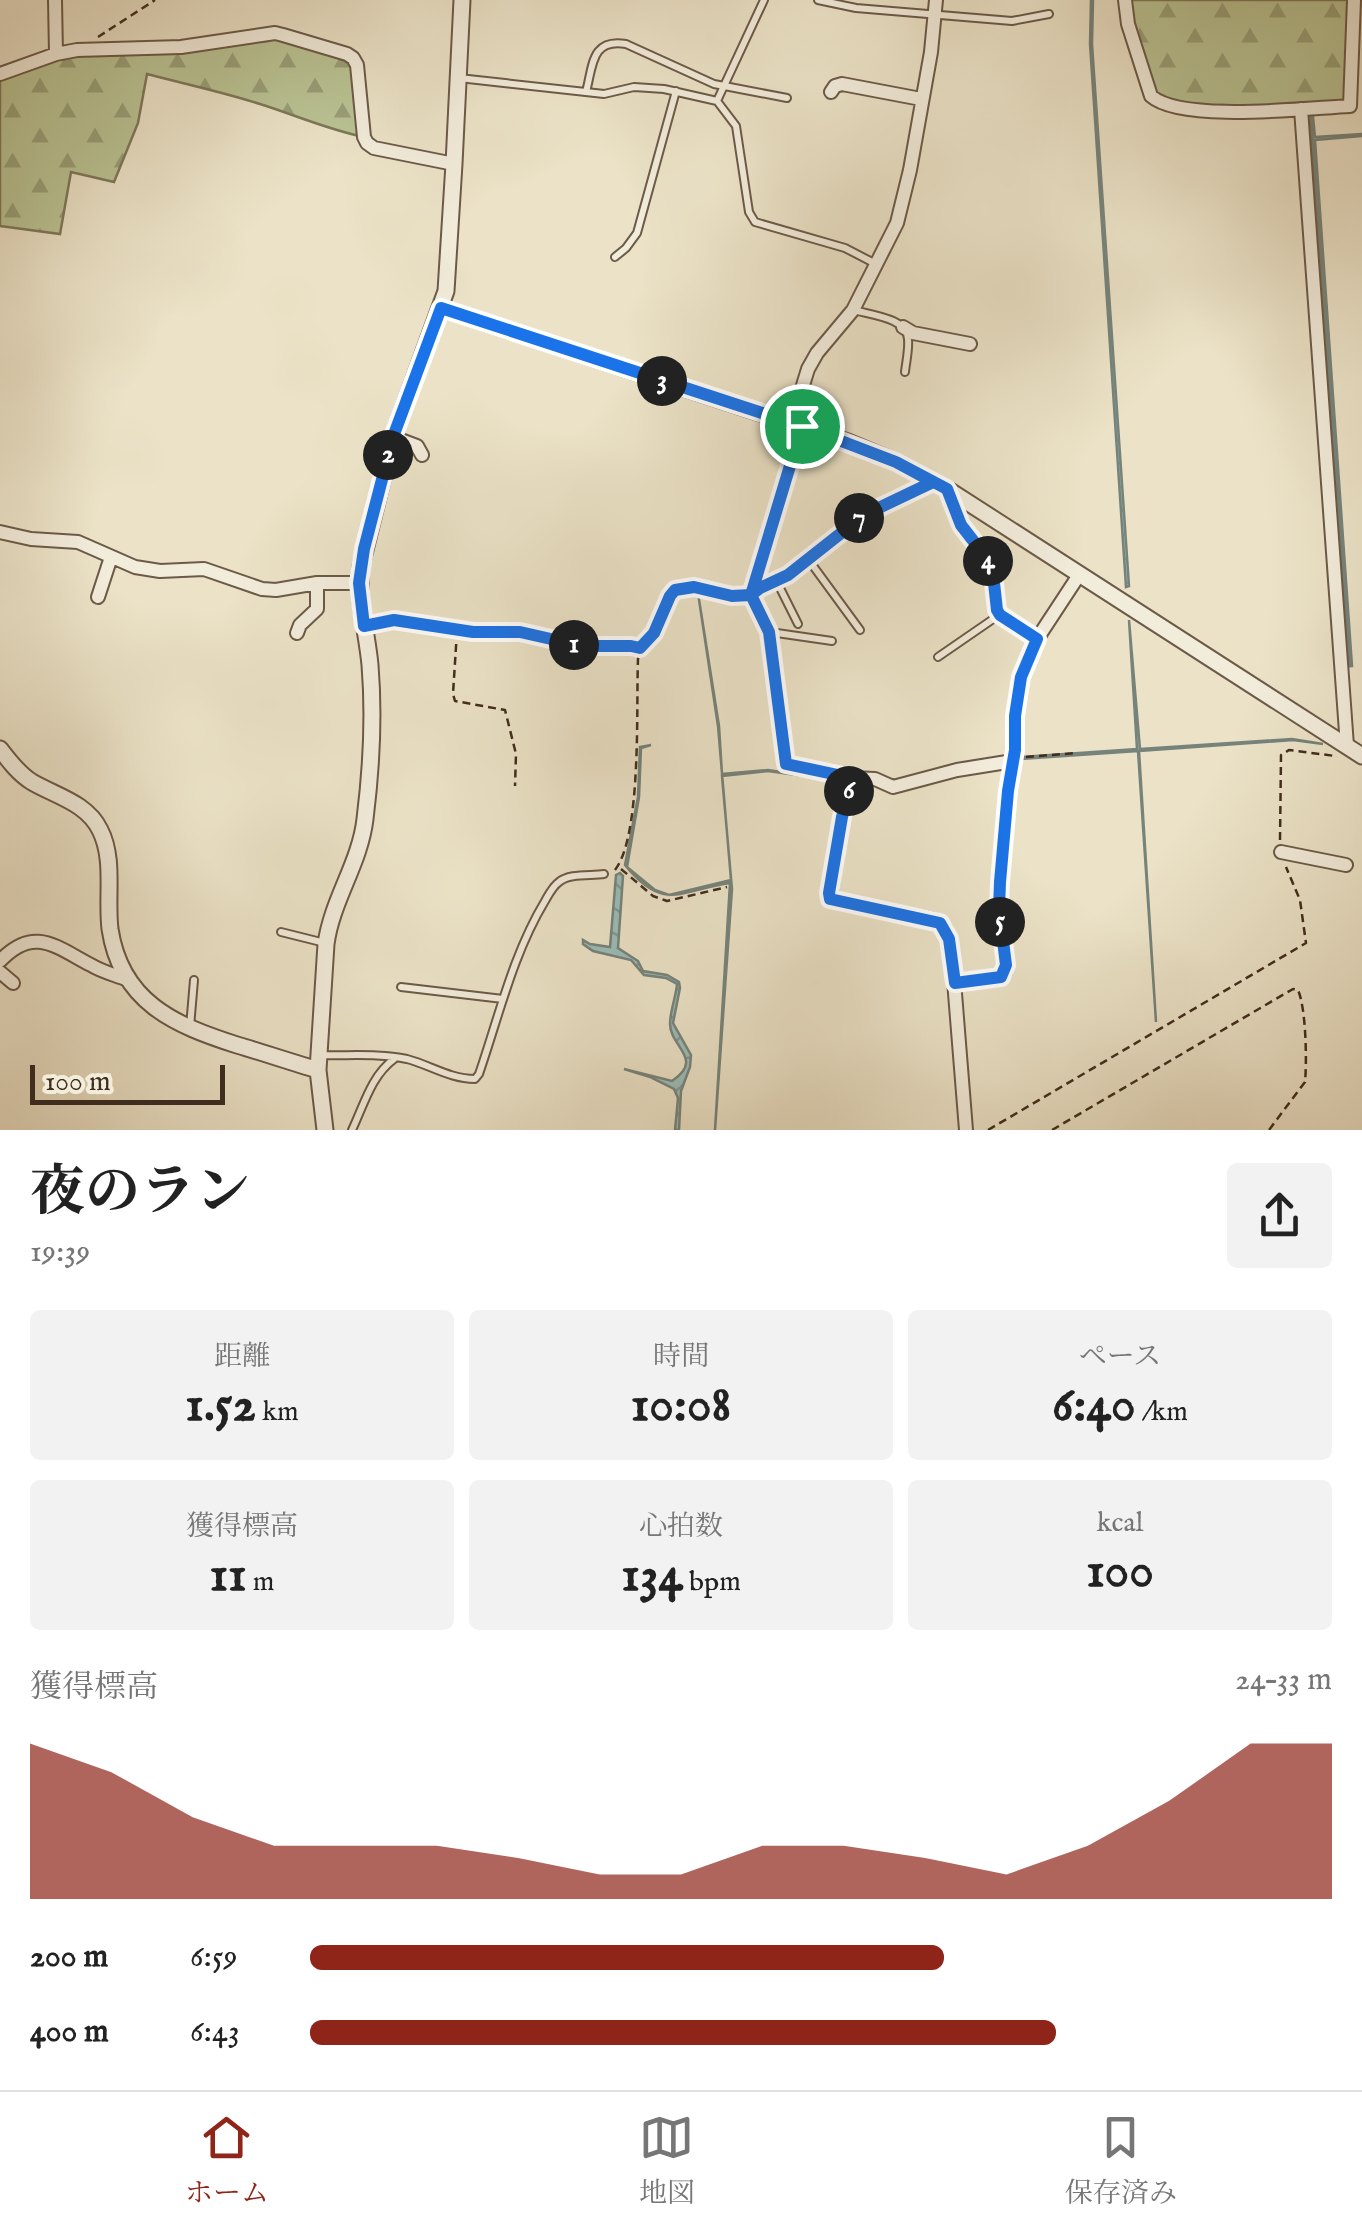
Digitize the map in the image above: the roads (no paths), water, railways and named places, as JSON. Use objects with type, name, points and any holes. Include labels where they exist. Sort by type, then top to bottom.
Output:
[{"type":"street","points":[[55,0],[56,54]]},
{"type":"street","points":[[325,1130],[319,1062],[328,927],[365,821],[372,700],[359,583],[393,437],[441,308],[448,276],[462,0]]},
{"type":"street","points":[[1125,0],[1138,57],[1155,101],[1219,113],[1350,106],[1354,0]]},
{"type":"street","points":[[936,7],[904,200],[853,310],[808,369],[800,395],[802,426],[751,595],[769,632],[786,764],[897,786],[1017,760]]},
{"type":"street","points":[[0,74],[77,50],[181,47],[275,33],[353,58],[364,137],[374,148],[454,164]]},
{"type":"street","points":[[831,92],[842,84],[921,99]]},
{"type":"street","points":[[1301,109],[1342,751]]},
{"type":"street","points":[[441,308],[802,426],[896,462],[940,485],[1079,574],[1342,751],[1362,756]]},
{"type":"street","points":[[903,327],[913,334],[970,344]]},
{"type":"street","points":[[393,437],[417,446],[422,455]]},
{"type":"street","points":[[0,532],[31,539],[78,542],[135,567],[160,571],[204,569],[262,589],[359,583]]},
{"type":"street","points":[[98,596],[111,558]]},
{"type":"street","points":[[955,983],[996,979],[1005,972],[999,900],[1008,791],[1017,760],[1018,691],[1037,639],[1079,574]]},
{"type":"street","points":[[297,633],[317,609],[318,583]]},
{"type":"street","points":[[0,749],[29,781],[77,805],[99,827],[108,857],[108,909],[118,962],[149,1004],[190,1028],[319,1062]]},
{"type":"street","points":[[852,778],[830,899],[940,923],[949,939],[955,983],[966,1130]]},
{"type":"street","points":[[1281,852],[1346,865]]},
{"type":"street","points":[[0,961],[23,944],[44,940],[95,968],[128,980]]},
{"type":"street","points":[[0,972],[13,984]]},
{"type":"lane","points":[[717,101],[764,0]]},
{"type":"lane","points":[[818,0],[856,8],[936,7],[1012,20],[1050,14]]},
{"type":"lane","points":[[586,92],[598,51],[617,42],[714,84],[787,98]]},
{"type":"lane","points":[[458,78],[604,94],[634,88],[676,91],[717,101],[736,126],[755,222],[845,248],[877,264]]},
{"type":"lane","points":[[615,257],[637,233],[676,91]]},
{"type":"lane","points":[[853,310],[903,327],[908,338],[905,372]]},
{"type":"lane","points":[[751,595],[777,582],[864,515],[940,485],[961,525],[992,565],[1000,615],[1037,639]]},
{"type":"lane","points":[[808,559],[860,630]]},
{"type":"lane","points":[[777,582],[798,624]]},
{"type":"lane","points":[[938,657],[1000,615]]},
{"type":"lane","points":[[769,632],[832,641]]},
{"type":"lane","points":[[319,1062],[358,1054],[398,1058],[474,1079],[532,925],[556,884],[566,878],[604,874]]},
{"type":"lane","points":[[281,932],[326,944]]},
{"type":"lane","points":[[190,1028],[194,980]]},
{"type":"lane","points":[[402,986],[503,1000]]},
{"type":"lane","points":[[352,1130],[378,1076],[398,1058]]},
{"type":"water","points":[[1091,0],[1129,586],[1126,587],[1090,44]]},
{"type":"water","points":[[1311,117],[1315,137],[1362,134],[1315,140],[1352,666],[1350,666]]},
{"type":"water","points":[[698,593],[719,726],[722,772],[718,726]]},
{"type":"water","points":[[1129,620],[1140,749],[1292,739],[1323,744],[1293,740],[1139,751],[1156,1022],[1138,751],[1022,759],[1137,749]]},
{"type":"water","points":[[651,745],[641,748],[639,797],[627,867],[666,894],[651,889],[639,880],[625,865],[638,797],[640,747]]},
{"type":"water","points":[[768,770],[846,782],[768,771],[722,776]]},
{"type":"water","points":[[727,830],[732,889],[715,1130],[730,883],[671,894],[731,880]]},
{"type":"water","points":[[616,875],[623,876],[618,948],[638,961],[643,971],[667,975],[679,982],[673,1023],[691,1055],[681,1091],[679,1130],[675,1130],[678,1098],[674,1089],[624,1069],[672,1081],[686,1066],[670,1024],[677,984],[644,975],[631,960],[593,951],[583,944],[583,940],[610,947]]}]
